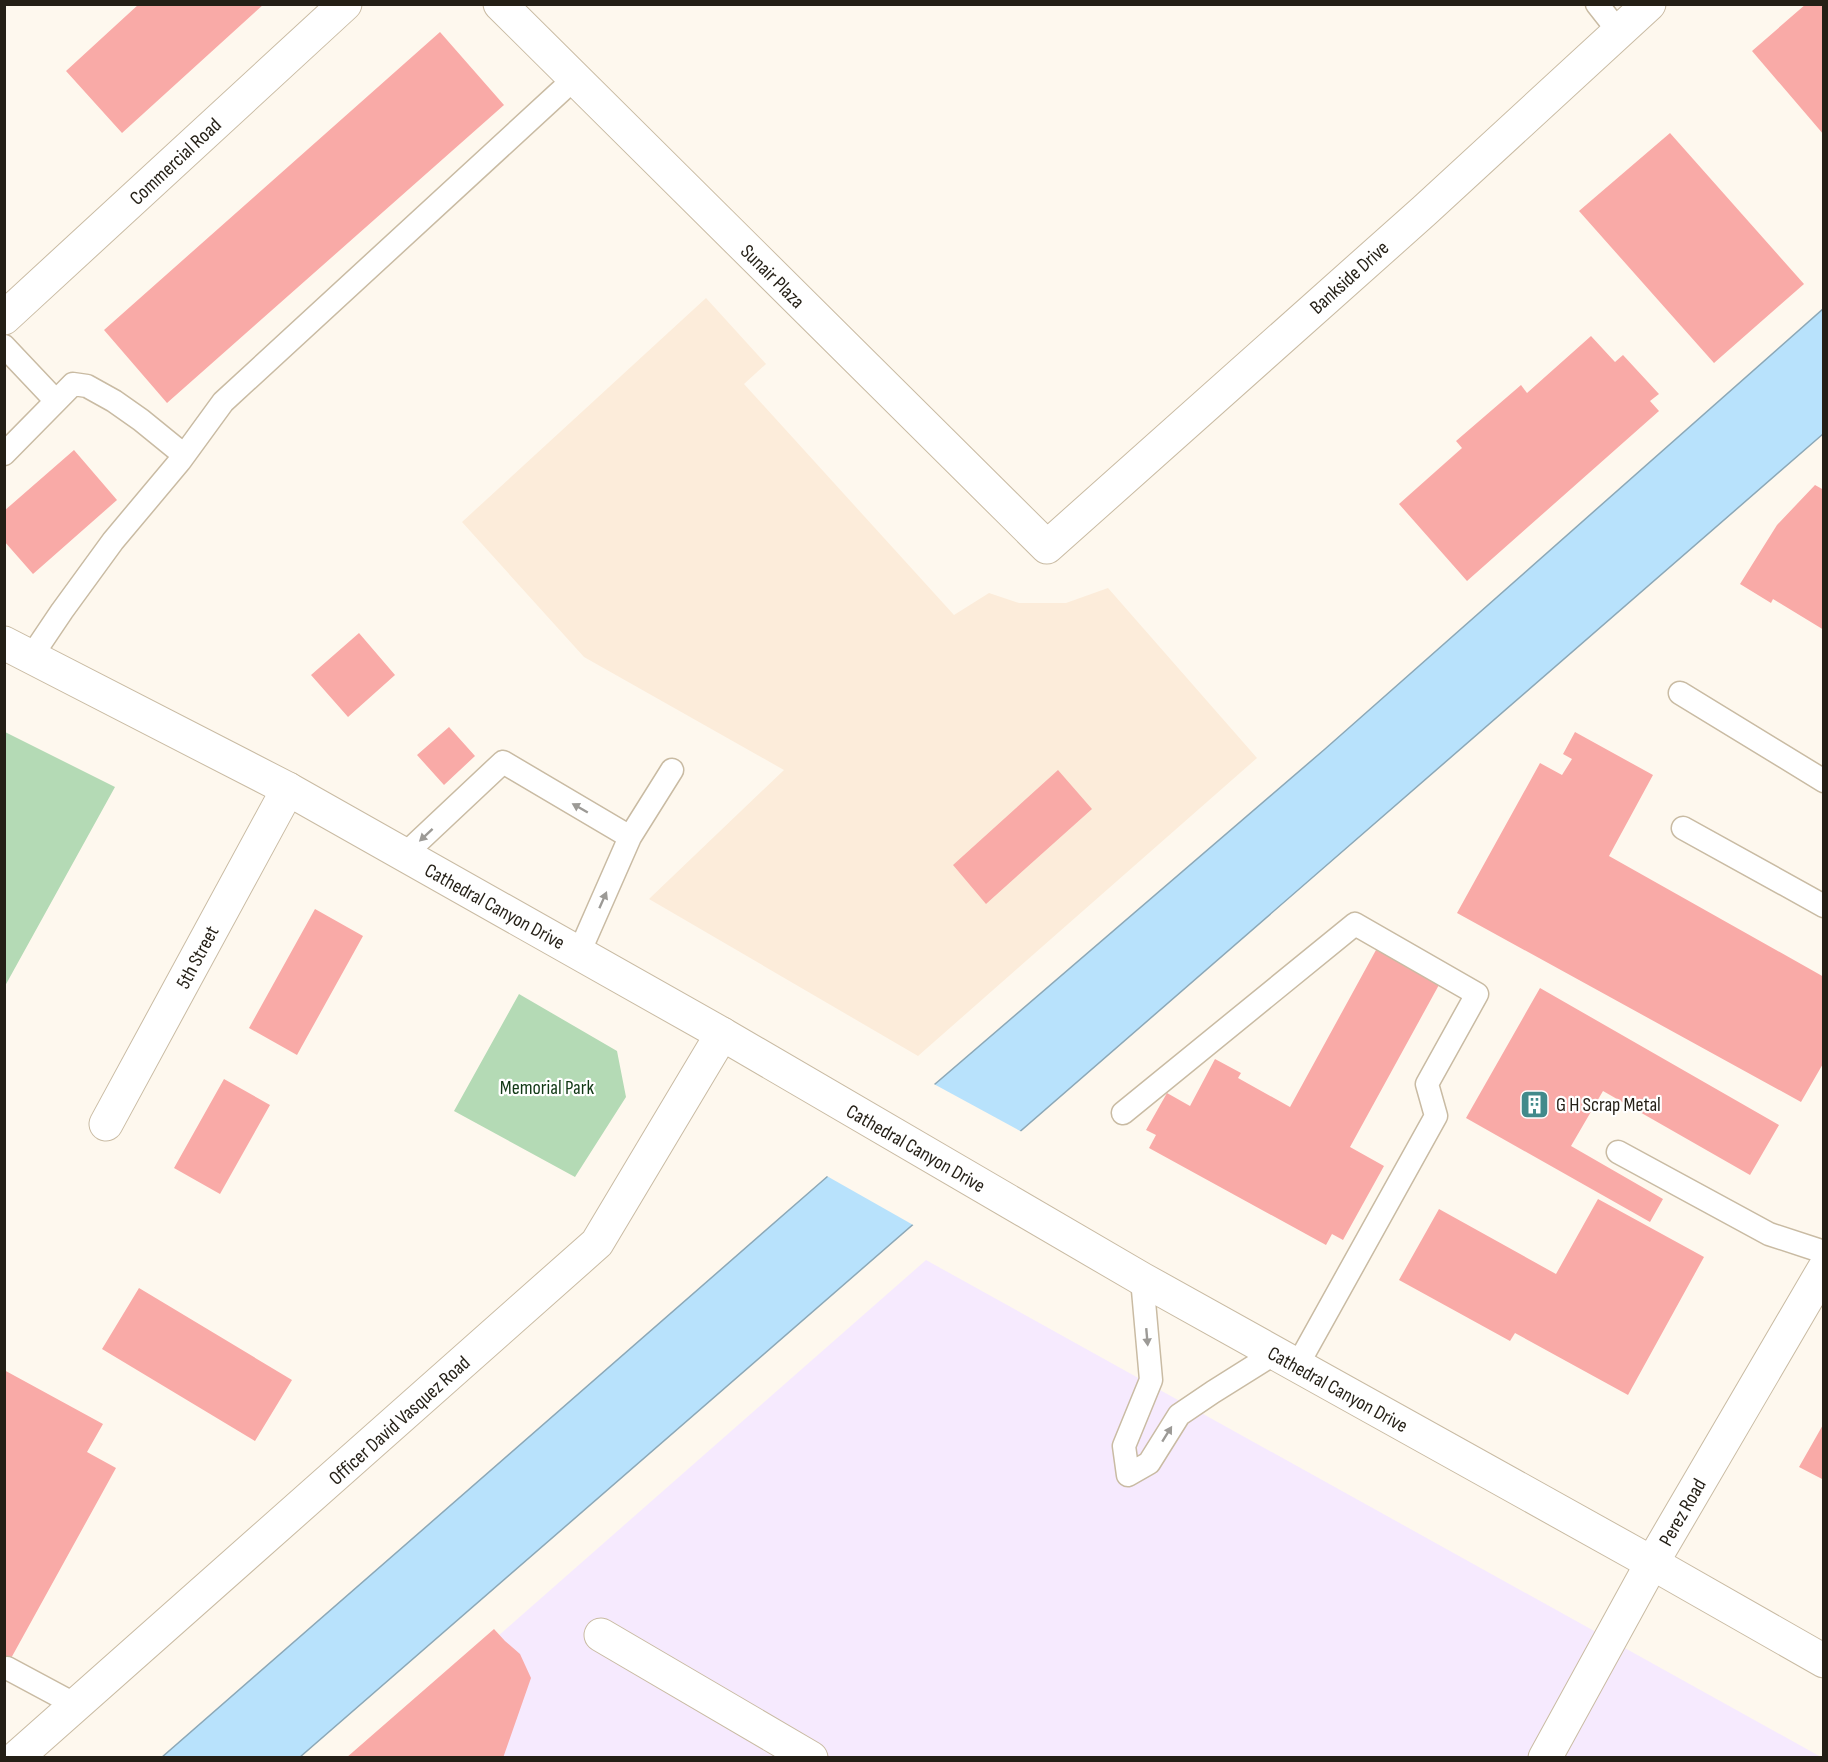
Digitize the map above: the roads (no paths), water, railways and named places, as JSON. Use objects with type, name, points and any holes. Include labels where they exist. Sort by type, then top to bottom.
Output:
[{"type":"street","name":"Commercial Road","points":[[4,318],[345,4]]},
{"type":"street","name":"Sunair Plaza","points":[[500,4],[1047,547]]},
{"type":"street","name":"Bankside Drive","points":[[1047,547],[1424,211],[1649,4]]},
{"type":"street","name":"Cathedral Canyon Drive","points":[[18,650],[288,789],[722,1034],[1142,1279],[1824,1661]]},
{"type":"street","name":"5th Street","points":[[106,1124],[288,789]]},
{"type":"street","name":"Officer David Vasquez Road","points":[[16,1758],[597,1243],[722,1034]]},
{"type":"street","name":"Perez Road","points":[[1545,1758],[1652,1563],[1824,1269]]},
{"type":"street","points":[[601,1635],[811,1758]]},
{"type":"lane","points":[[1597,4],[1619,32]]},
{"type":"lane","points":[[18,650],[62,611],[113,541],[184,455],[223,402],[574,79]]},
{"type":"lane","points":[[4,346],[56,401]]},
{"type":"lane","points":[[4,454],[73,384],[87,386],[114,401],[184,455]]},
{"type":"lane","points":[[1680,693],[1824,781]]},
{"type":"lane","points":[[404,855],[503,762],[630,837]]},
{"type":"lane","points":[[579,953],[630,837],[672,770]]},
{"type":"lane","points":[[1683,828],[1824,906]]},
{"type":"lane","points":[[1123,1113],[1355,924],[1477,994],[1427,1084],[1436,1116],[1286,1359],[1213,1392],[1179,1415],[1149,1463],[1128,1475],[1124,1446],[1151,1380],[1142,1279]]},
{"type":"lane","points":[[1617,1152],[1768,1234],[1824,1252]]},
{"type":"lane","points":[[7,1668],[76,1705]]},
{"type":"water","points":[[1823,309],[1823,434],[300,1757],[161,1758],[828,1176],[1325,749]]},
{"type":"place","name":"G H Scrap Metal","points":[[1535,1104]]},
{"type":"park label","name":"Memorial Park","points":[[547,1087]]}]
